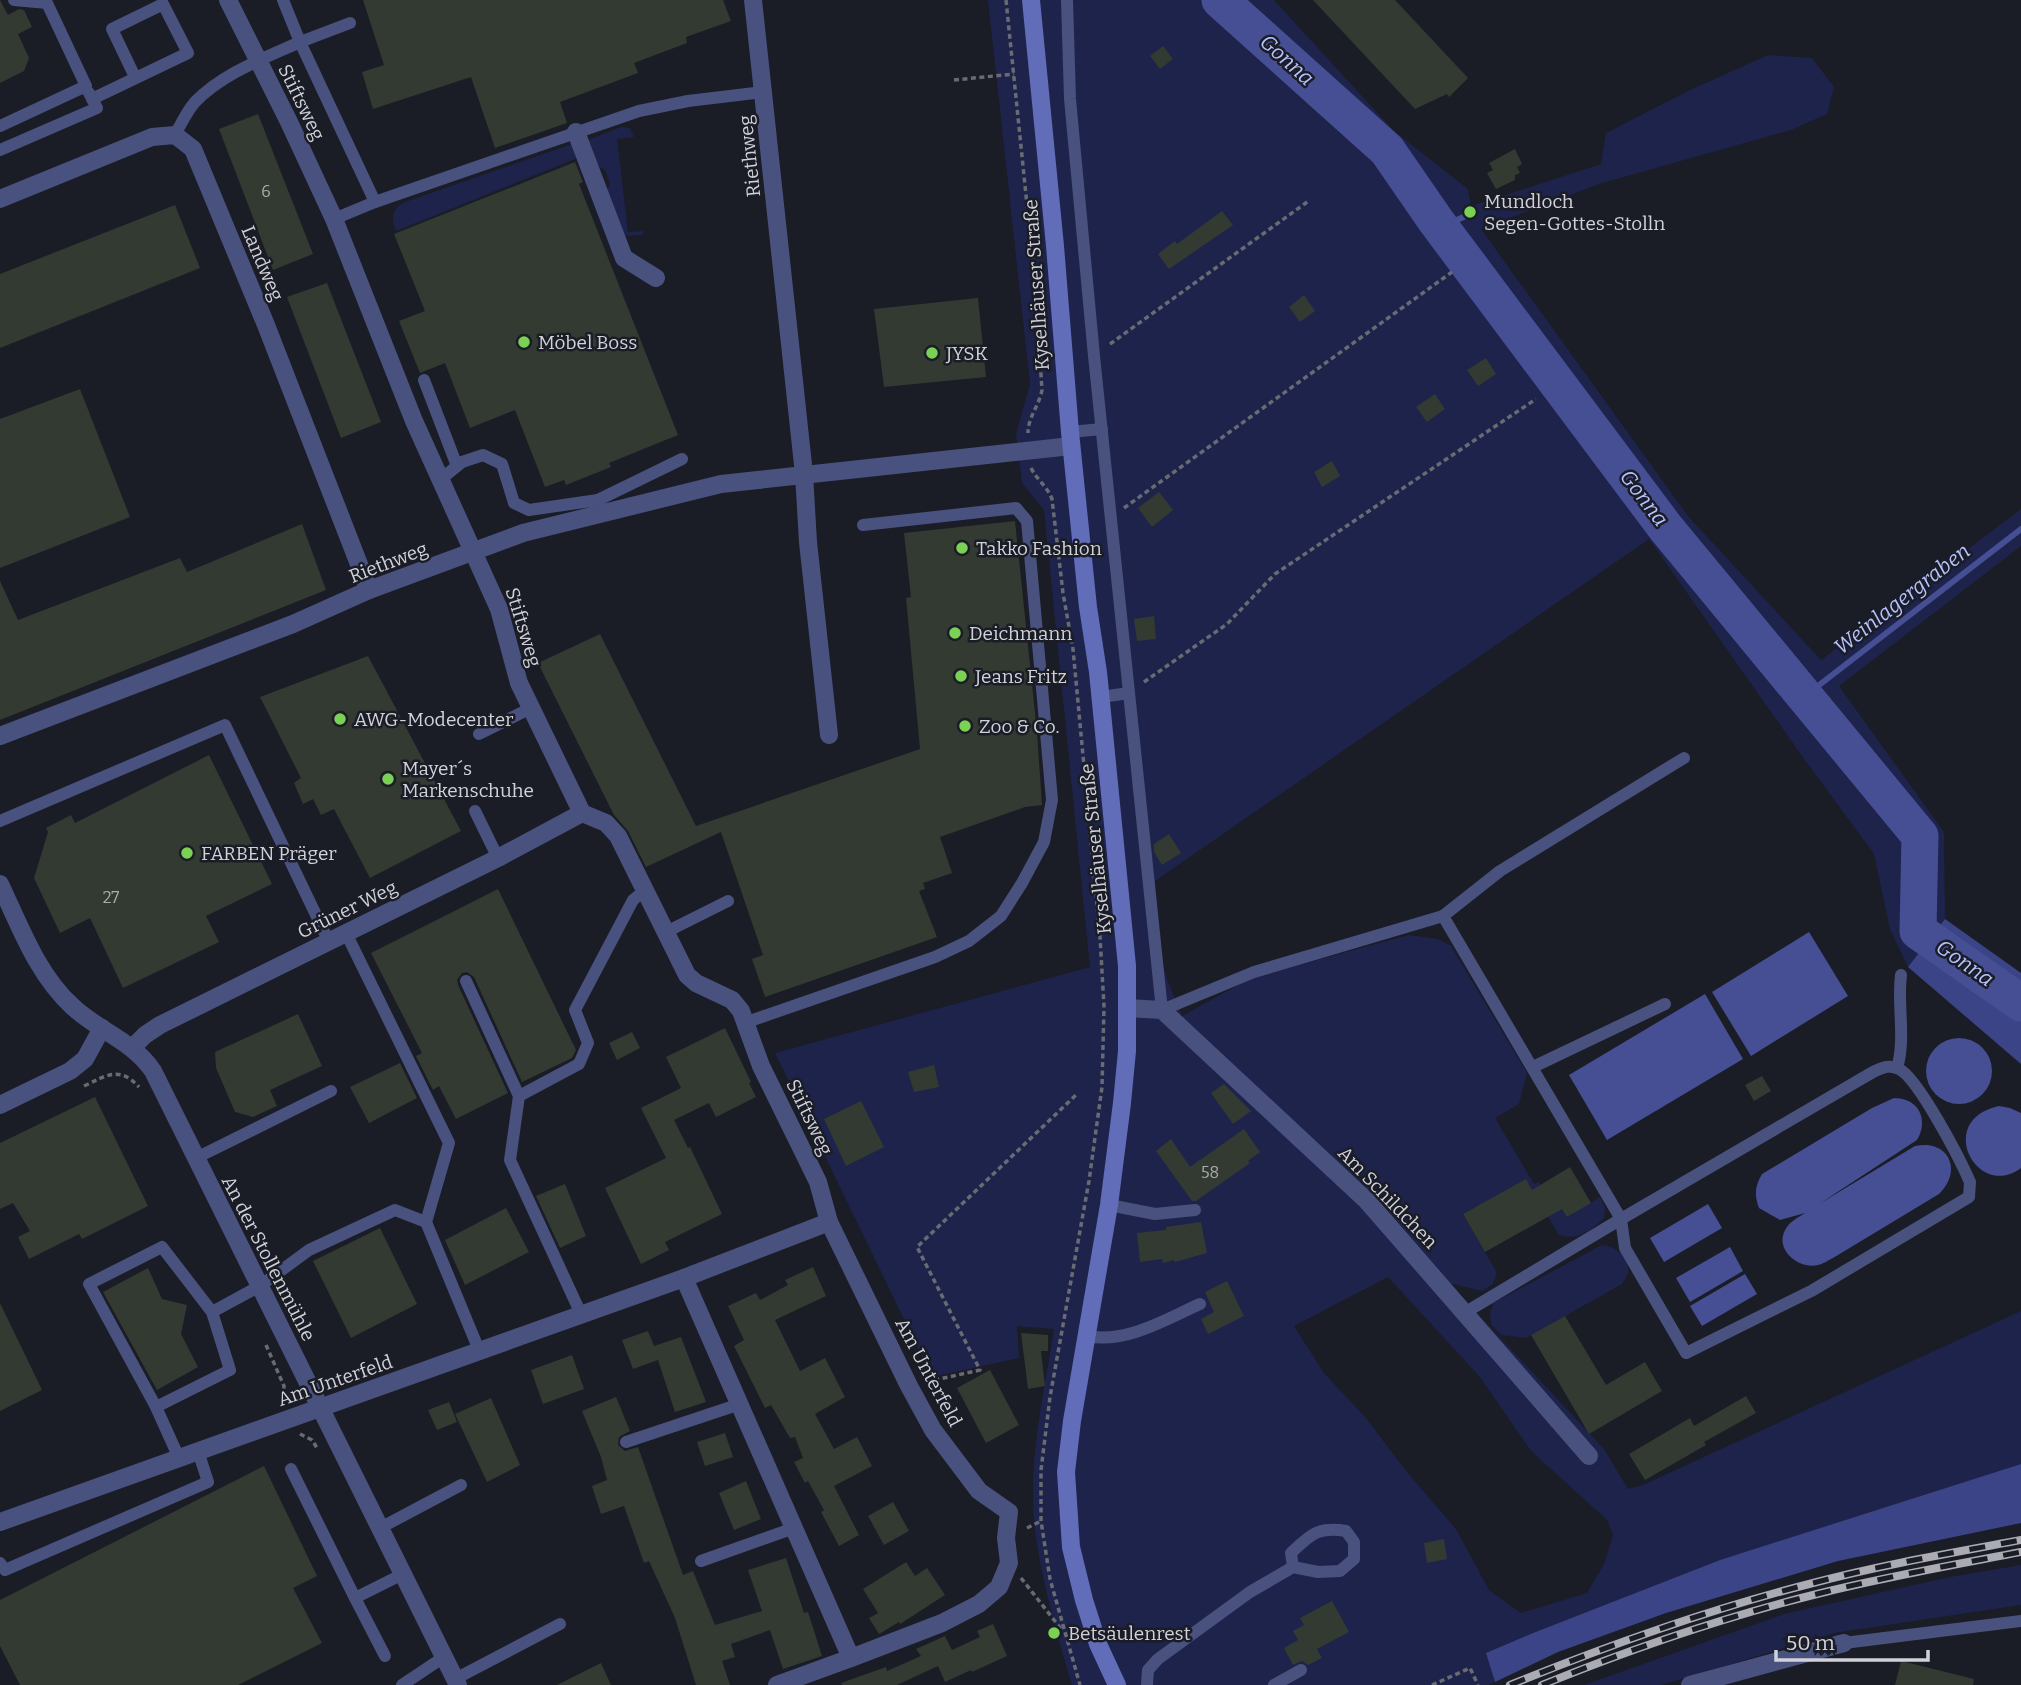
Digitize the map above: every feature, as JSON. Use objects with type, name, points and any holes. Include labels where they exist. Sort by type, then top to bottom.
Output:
[{"type":"main road","name":"Kyselhäuser Straße","points":[[1031,0],[1055,246],[1070,439],[1124,921],[1127,1007],[1125,1072],[1109,1205],[1072,1421],[1066,1472],[1070,1546],[1098,1644],[1117,1685]]},
{"type":"street","name":"Stiftsweg","points":[[228,0],[289,121],[334,219],[404,396],[499,609],[519,683],[582,813],[612,828],[687,975],[696,983],[732,1000],[747,1022],[761,1066],[818,1182],[829,1222]]},
{"type":"street","name":"Riethweg","points":[[753,0],[829,735]]},
{"type":"street","points":[[576,132],[624,258],[656,278]]},
{"type":"street","points":[[0,199],[152,137],[175,135]]},
{"type":"street","name":"Landweg","points":[[175,135],[193,149],[241,262],[369,590]]},
{"type":"street","name":"Riethweg","points":[[0,736],[293,624],[369,590],[599,507],[721,484],[1070,439]]},
{"type":"street","name":"Grüner Weg","points":[[133,1047],[160,1025],[498,858],[582,813]]},
{"type":"street","name":"An der Stollenmühle","points":[[0,884],[41,969],[72,1007],[133,1047],[153,1071],[457,1682]]},
{"type":"street","points":[[1127,1007],[1162,1010]]},
{"type":"street","name":"Am Schildchen","points":[[1162,1010],[1367,1201],[1589,1456]]},
{"type":"street","points":[[0,1105],[69,1071],[85,1059],[102,1028]]},
{"type":"street","name":"Am Unterfeld","points":[[0,1522],[684,1278],[829,1222],[933,1430],[979,1491],[1009,1511],[1006,1538],[1009,1563]]},
{"type":"street","points":[[684,1278],[851,1658]]},
{"type":"street","points":[[777,1685],[942,1623],[979,1604],[999,1587],[1009,1563]]},
{"type":"street","points":[[1690,1685],[1844,1643]]},
{"type":"lane","points":[[0,150],[97,108],[47,4],[14,0]]},
{"type":"lane","points":[[283,0],[375,202]]},
{"type":"lane","points":[[1067,0],[1070,99],[1094,355],[1162,1010],[1255,972],[1443,916],[1500,871],[1684,758]]},
{"type":"lane","points":[[92,99],[188,53],[163,4],[112,29],[135,77]]},
{"type":"lane","points":[[175,135],[194,103],[213,87],[258,61],[350,23]]},
{"type":"lane","points":[[0,126],[86,86]]},
{"type":"lane","points":[[334,219],[375,202],[639,111],[663,105],[764,92]]},
{"type":"lane","points":[[424,380],[457,466]]},
{"type":"lane","points":[[1070,439],[1102,429]]},
{"type":"lane","points":[[441,479],[457,466],[483,455],[502,464],[514,503],[528,510],[599,507],[682,459]]},
{"type":"lane","points":[[747,1022],[935,957],[969,941],[1001,916],[1044,842],[1052,800],[1027,521],[1016,508],[863,525]]},
{"type":"lane","points":[[1101,697],[1129,693]]},
{"type":"lane","points":[[479,734],[531,708]]},
{"type":"lane","points":[[0,821],[225,724],[329,942]]},
{"type":"lane","points":[[475,811],[498,858]]},
{"type":"lane","points":[[519,1096],[579,1064],[588,1043],[575,1010],[633,900],[645,890]]},
{"type":"lane","points":[[666,932],[728,901]]},
{"type":"lane","points":[[1443,916],[1621,1219],[1625,1248],[1686,1353],[1813,1290],[1969,1198],[1970,1182],[1914,1083],[1897,1068],[1887,1065],[1621,1219],[1466,1312]]},
{"type":"lane","points":[[346,933],[449,1143],[426,1222],[479,1350]]},
{"type":"lane","points":[[1897,1068],[1901,1054],[1898,997],[1901,975]]},
{"type":"lane","points":[[466,981],[519,1096],[510,1160],[581,1314]]},
{"type":"lane","points":[[1533,1067],[1665,1004]]},
{"type":"lane","points":[[196,1158],[331,1091]]},
{"type":"lane","points":[[1109,1205],[1155,1214],[1195,1210]]},
{"type":"lane","points":[[212,1312],[260,1286],[309,1250],[395,1210],[426,1222]]},
{"type":"lane","points":[[156,1407],[230,1370],[212,1312],[162,1247],[89,1284],[156,1407],[179,1458]]},
{"type":"lane","points":[[1087,1336],[1102,1339],[1125,1335],[1200,1304]]},
{"type":"lane","points":[[626,1442],[740,1404]]},
{"type":"lane","points":[[0,1563],[5,1570],[208,1482],[198,1451]]},
{"type":"lane","points":[[291,1469],[385,1656]]},
{"type":"lane","points":[[380,1528],[461,1485]]},
{"type":"lane","points":[[701,1561],[794,1528]]},
{"type":"lane","points":[[1147,1685],[1148,1670],[1158,1659],[1250,1592],[1293,1567],[1318,1572],[1340,1570],[1354,1559],[1354,1542],[1346,1531],[1332,1528],[1314,1532],[1291,1553],[1293,1567]]},
{"type":"lane","points":[[355,1598],[403,1574]]},
{"type":"lane","points":[[1844,1643],[2021,1621]]},
{"type":"lane","points":[[457,1682],[561,1624]]},
{"type":"lane","points":[[402,1685],[444,1657]]},
{"type":"lane","points":[[1273,1685],[1301,1670]]},
{"type":"path","points":[[954,80],[1014,74]]},
{"type":"path","points":[[1094,355],[1310,200]]},
{"type":"path","points":[[1111,517],[1452,272]]},
{"type":"path","points":[[1129,693],[1227,624],[1275,574],[1536,399]]},
{"type":"path","points":[[79,1087],[114,1073],[126,1075],[137,1085],[144,1097]]},
{"type":"path","points":[[909,1386],[980,1370],[917,1247],[1077,1094]]},
{"type":"path","points":[[264,1340],[284,1385],[283,1403],[289,1418],[297,1432],[312,1440],[322,1458]]},
{"type":"path","points":[[1009,1563],[1063,1632]]},
{"type":"path","points":[[1432,1685],[1470,1668],[1478,1685]]},
{"type":"path","points":[[1078,1677],[1080,1685]]},
{"type":"shaded area","points":[[988,0],[1274,0],[1394,131],[1468,189],[1471,206],[1601,164],[1606,133],[1690,90],[1768,55],[1812,58],[1834,87],[1827,114],[1791,130],[1599,184],[1481,229],[1688,516],[1821,660],[2021,509],[2021,546],[1839,686],[1944,832],[1945,919],[1908,967],[1890,929],[1874,854],[1649,539],[1155,881],[1160,949],[1165,974],[1182,1016],[1251,978],[1409,935],[1438,939],[1451,946],[1527,1073],[1519,1104],[1495,1118],[1534,1184],[1539,1182],[1545,1191],[1550,1189],[1567,1217],[1600,1197],[1605,1207],[1604,1218],[1589,1231],[1572,1237],[1559,1235],[1526,1180],[1463,1214],[1497,1273],[1493,1284],[1482,1291],[1449,1283],[1604,1449],[1628,1489],[1643,1485],[2021,1311],[2021,1464],[1720,1560],[1533,1633],[1487,1653],[1495,1682],[1488,1685],[1072,1685],[1041,1569],[1033,1505],[1035,1454],[1054,1329],[1017,1326],[1019,1358],[932,1377],[775,1053],[1090,967],[1044,510],[1022,483],[1016,434],[1030,384]],"holes":[[[1388,1277],[1480,1377],[1531,1451],[1607,1520],[1613,1535],[1604,1564],[1587,1593],[1521,1613],[1489,1590],[1456,1529],[1406,1471],[1366,1418],[1324,1373],[1294,1326]]]},
{"type":"shaded area","points":[[621,127],[630,128],[634,137],[617,139],[628,232],[643,231],[643,235],[623,236],[605,194],[610,184],[605,170],[596,165],[588,140]]},
{"type":"shaded area","points":[[575,143],[580,157],[396,231],[393,214],[405,202]]},
{"type":"shaded area","points":[[1945,919],[2021,973],[2021,1064],[1908,967]]},
{"type":"shaded area","points":[[1809,932],[1848,996],[1751,1056],[1712,992]]},
{"type":"shaded area","points":[[1705,994],[1743,1059],[1607,1140],[1569,1075]]},
{"type":"shaded area","points":[[1952,1038],[1966,1038],[1978,1043],[1987,1052],[1992,1071],[1990,1084],[1983,1095],[1966,1104],[1952,1104],[1940,1099],[1931,1090],[1926,1078],[1926,1064],[1931,1052],[1940,1043]]},
{"type":"shaded area","points":[[1894,1098],[1910,1102],[1919,1112],[1922,1125],[1917,1140],[1819,1204],[1915,1146],[1927,1145],[1944,1152],[1951,1167],[1946,1185],[1939,1194],[1824,1263],[1810,1266],[1795,1260],[1785,1249],[1783,1235],[1791,1223],[1805,1213],[1780,1220],[1759,1208],[1756,1191],[1762,1174],[1872,1108]]},
{"type":"shaded area","points":[[1999,1106],[2021,1113],[2021,1168],[2005,1175],[1990,1174],[1978,1167],[1969,1155],[1966,1140],[1969,1126],[1979,1114]]},
{"type":"shaded area","points":[[1708,1204],[1722,1228],[1664,1262],[1650,1238]]},
{"type":"shaded area","points":[[1602,1245],[1617,1250],[1625,1258],[1628,1273],[1622,1284],[1526,1338],[1501,1335],[1491,1324],[1493,1303]]},
{"type":"shaded area","points":[[1730,1247],[1743,1271],[1690,1302],[1676,1278]]},
{"type":"shaded area","points":[[1745,1274],[1757,1294],[1702,1326],[1690,1306]]},
{"type":"shaded area","points":[[2021,1464],[2021,1523],[1838,1561],[1666,1613],[1558,1652],[1495,1682],[1486,1653],[1533,1633],[1720,1560]]},
{"type":"shaded area","points":[[2021,1565],[2021,1605],[1834,1633],[1661,1685],[1584,1685],[1784,1614],[1950,1577]]},
{"type":"building","points":[[0,0],[8,15],[19,9],[24,10],[32,27],[18,34],[29,58],[24,71],[0,83]]},
{"type":"building","points":[[363,0],[723,0],[731,21],[686,37],[687,43],[634,63],[638,73],[560,102],[567,123],[495,148],[471,77],[373,109],[362,72],[384,65]]},
{"type":"building","points":[[1313,0],[1395,0],[1468,78],[1449,97],[1447,94],[1415,109]]},
{"type":"building","points":[[1163,46],[1173,59],[1160,69],[1150,56]]},
{"type":"building","points":[[258,114],[313,254],[273,270],[219,129]]},
{"type":"building","points":[[1515,149],[1522,164],[1517,167],[1520,173],[1515,175],[1515,180],[1496,189],[1487,173],[1493,170],[1489,163]]},
{"type":"building","name":"Möbel Boss","points":[[575,162],[583,182],[579,184],[678,435],[609,463],[611,467],[566,485],[564,480],[545,487],[515,410],[470,428],[445,363],[420,373],[399,321],[425,311],[394,234]]},
{"type":"building","points":[[175,205],[200,268],[0,348],[0,274]]},
{"type":"building","points":[[1222,211],[1233,225],[1169,269],[1158,254],[1175,241],[1177,244]]},
{"type":"building","points":[[327,283],[381,422],[341,438],[287,297]]},
{"type":"building","points":[[1304,295],[1315,311],[1300,322],[1289,307]]},
{"type":"building","name":"JYSK","points":[[978,298],[986,377],[884,387],[874,309]]},
{"type":"building","points":[[1486,358],[1496,374],[1478,386],[1467,370]]},
{"type":"building","points":[[80,389],[130,517],[0,568],[0,419]]},
{"type":"building","points":[[1435,394],[1445,409],[1427,422],[1416,407]]},
{"type":"building","points":[[1332,461],[1340,476],[1322,487],[1314,472]]},
{"type":"building","points":[[1159,492],[1173,510],[1152,527],[1138,508]]},
{"type":"building","points":[[1015,521],[1042,805],[1025,807],[940,837],[952,873],[923,883],[925,889],[919,891],[937,937],[765,997],[752,959],[763,955],[721,832],[646,867],[628,831],[614,815],[538,663],[600,634],[696,826],[920,749],[906,598],[911,597],[904,533]]},
{"type":"building","points":[[302,524],[326,590],[0,720],[0,581],[18,620],[180,558],[187,572]]},
{"type":"building","points":[[1154,616],[1156,639],[1137,641],[1134,619]]},
{"type":"building","points":[[368,656],[461,831],[370,878],[334,809],[321,815],[313,799],[303,804],[294,783],[301,778],[260,697]]},
{"type":"building","points":[[209,755],[272,884],[206,916],[219,942],[123,988],[90,918],[60,933],[34,878],[48,832],[46,828],[71,815],[75,823]]},
{"type":"building","points":[[1169,834],[1181,853],[1162,865],[1154,852],[1154,844]]},
{"type":"building","points":[[498,889],[576,1050],[572,1058],[522,1082],[474,977],[467,972],[462,973],[457,980],[458,985],[508,1093],[456,1119],[439,1086],[433,1090],[416,1056],[422,1053],[371,953]]},
{"type":"building","points":[[298,1014],[322,1066],[270,1090],[277,1106],[253,1117],[235,1112],[216,1068],[215,1052]]},
{"type":"building","points":[[725,1028],[756,1097],[716,1117],[709,1103],[674,1120],[722,1214],[665,1242],[669,1250],[641,1264],[605,1188],[666,1158],[641,1108],[681,1088],[666,1057]]},
{"type":"building","points":[[632,1032],[640,1048],[617,1060],[609,1043]]},
{"type":"building","points":[[400,1063],[417,1098],[369,1123],[350,1087]]},
{"type":"building","points":[[934,1065],[939,1087],[914,1092],[908,1072]]},
{"type":"building","points":[[1762,1076],[1771,1091],[1754,1101],[1745,1085]]},
{"type":"building","points":[[1224,1084],[1251,1111],[1233,1124],[1211,1093]]},
{"type":"building","points":[[95,1097],[148,1206],[82,1239],[79,1234],[29,1259],[18,1237],[30,1231],[13,1203],[0,1209],[0,1143]]},
{"type":"building","points":[[861,1101],[884,1147],[846,1166],[824,1119]]},
{"type":"building","points":[[1244,1129],[1260,1152],[1248,1161],[1250,1163],[1196,1201],[1192,1201],[1156,1151],[1171,1139],[1190,1167]]},
{"type":"building","points":[[1570,1167],[1591,1203],[1567,1217],[1562,1209],[1485,1252],[1463,1214],[1526,1179],[1532,1190]]},
{"type":"building","points":[[565,1184],[586,1236],[560,1248],[536,1196]]},
{"type":"building","points":[[506,1208],[529,1252],[465,1285],[445,1240]]},
{"type":"building","points":[[1201,1222],[1207,1253],[1175,1262],[1163,1263],[1162,1259],[1140,1262],[1137,1233]]},
{"type":"building","points":[[380,1228],[417,1304],[351,1338],[313,1261]]},
{"type":"building","points":[[813,1267],[826,1296],[775,1320],[800,1371],[825,1358],[845,1397],[815,1414],[834,1449],[857,1437],[872,1466],[834,1486],[859,1535],[839,1546],[821,1512],[824,1510],[794,1462],[803,1458],[795,1437],[790,1438],[771,1405],[765,1408],[734,1346],[744,1340],[728,1306],[756,1293],[760,1300],[788,1285],[785,1280]]},
{"type":"building","points":[[148,1268],[162,1299],[187,1305],[181,1334],[198,1367],[157,1390],[103,1292]]},
{"type":"building","points":[[1227,1281],[1244,1316],[1208,1334],[1201,1319],[1214,1312],[1205,1292]]},
{"type":"building","points":[[0,1303],[42,1390],[0,1411]]},
{"type":"building","points":[[1565,1316],[1606,1385],[1645,1362],[1662,1391],[1589,1434],[1531,1335]]},
{"type":"building","points":[[648,1331],[654,1346],[681,1337],[706,1402],[675,1412],[658,1360],[633,1369],[622,1340]]},
{"type":"building","points":[[1021,1333],[1048,1335],[1048,1351],[1041,1351],[1045,1386],[1028,1389]]},
{"type":"building","points":[[572,1355],[584,1389],[543,1404],[531,1370]]},
{"type":"building","points":[[990,1370],[1019,1425],[986,1443],[957,1388]]},
{"type":"building","points":[[1746,1396],[1756,1413],[1645,1480],[1629,1454],[1690,1418],[1694,1426]]},
{"type":"building","points":[[616,1397],[630,1431],[619,1437],[618,1445],[625,1451],[638,1447],[683,1575],[693,1571],[715,1625],[762,1611],[748,1570],[786,1558],[822,1656],[783,1669],[770,1630],[731,1644],[735,1657],[722,1661],[730,1685],[696,1685],[675,1618],[649,1561],[644,1563],[624,1506],[601,1514],[592,1486],[607,1480],[601,1457],[582,1411]]},
{"type":"building","points":[[491,1398],[520,1465],[487,1482],[455,1414]]},
{"type":"building","points":[[449,1402],[457,1422],[437,1430],[428,1410]]},
{"type":"building","points":[[725,1433],[733,1457],[705,1466],[697,1442]]},
{"type":"building","points":[[264,1466],[317,1576],[293,1588],[322,1643],[238,1685],[20,1685],[0,1646],[0,1600]]},
{"type":"building","points":[[746,1481],[761,1519],[734,1530],[719,1493]]},
{"type":"building","points":[[893,1502],[909,1531],[884,1545],[868,1516]]},
{"type":"building","points":[[1444,1539],[1447,1559],[1427,1563],[1424,1543]]},
{"type":"building","points":[[906,1562],[915,1576],[927,1568],[945,1595],[879,1634],[869,1618],[878,1613],[863,1589]]},
{"type":"building","points":[[1332,1601],[1349,1632],[1317,1649],[1322,1658],[1308,1665],[1302,1661],[1293,1665],[1284,1648],[1298,1640],[1293,1631],[1304,1625],[1300,1618]]},
{"type":"building","points":[[993,1624],[1007,1656],[972,1672],[971,1670],[945,1682],[938,1666],[897,1685],[841,1683],[886,1667],[887,1671],[921,1656],[916,1649],[945,1636],[952,1650],[980,1637],[977,1631]]},
{"type":"building","points":[[1901,1661],[1974,1679],[1973,1685],[1895,1685]]},
{"type":"building","points":[[601,1663],[611,1685],[557,1685]]},
{"type":"waterway","name":"Gonna","points":[[1220,0],[1387,150],[1436,221],[1665,527],[1920,836],[1918,931],[2021,1003]]},
{"type":"waterway","points":[[1441,227],[1468,215]]},
{"type":"waterway","name":"Weinlagergraben","points":[[1805,696],[2021,529]]},
{"type":"railway","points":[[1510,1685],[1660,1629],[1774,1593],[1890,1565],[2021,1540]]},
{"type":"railway","points":[[1542,1685],[1678,1635],[1782,1603],[1868,1582],[2021,1552]]},
{"type":"place","name":"Mundloch Segen-Gottes-Stolln","points":[[1470,212]]},
{"type":"place","name":"Möbel Boss","points":[[524,342]]},
{"type":"place","name":"JYSK","points":[[932,353]]},
{"type":"place","name":"Takko Fashion","points":[[962,548]]},
{"type":"place","name":"Deichmann","points":[[955,633]]},
{"type":"place","name":"Jeans Fritz","points":[[961,676]]},
{"type":"place","name":"AWG-Modecenter","points":[[340,719]]},
{"type":"place","name":"Zoo & Co.","points":[[965,726]]},
{"type":"place","name":"Mayer´s Markenschuhe","points":[[388,779]]},
{"type":"place","name":"FARBEN Präger","points":[[187,853]]},
{"type":"place","name":"Betsäulenrest","points":[[1054,1633]]}]
